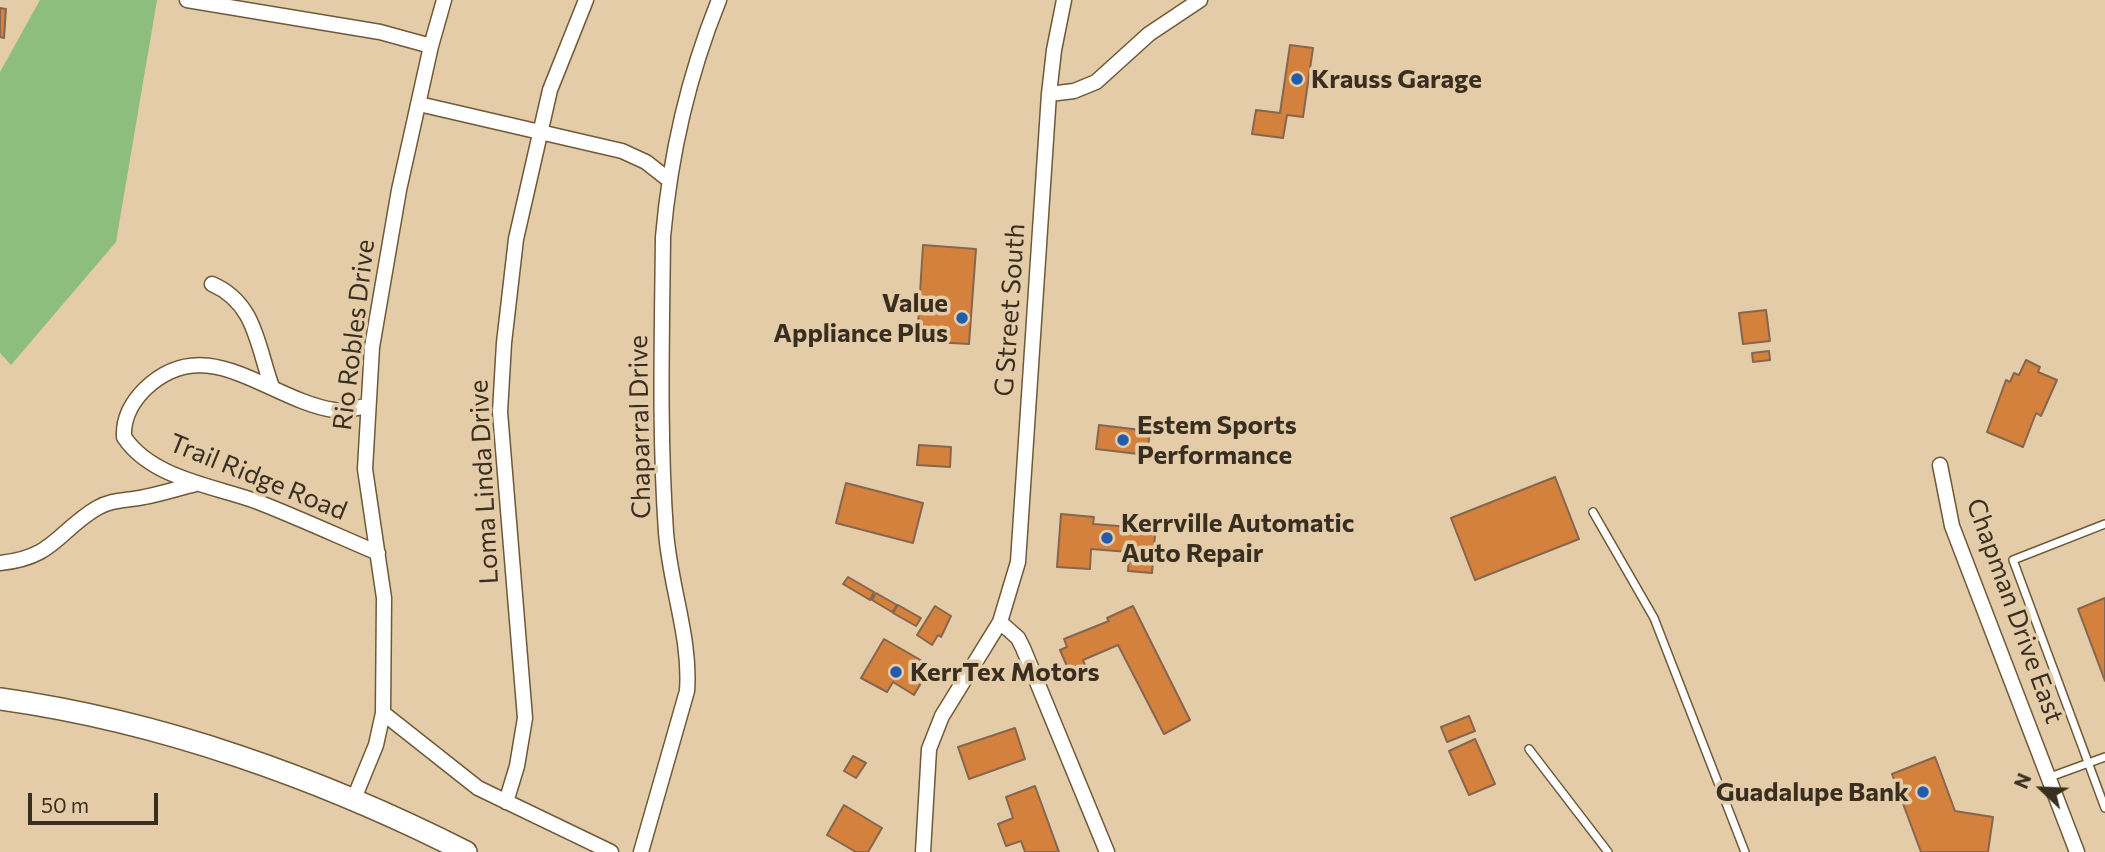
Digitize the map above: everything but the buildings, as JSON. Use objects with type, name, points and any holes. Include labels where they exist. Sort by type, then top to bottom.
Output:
[{"type":"main road","points":[[0,699],[166,736],[275,770],[353,801],[464,852]]},
{"type":"street","points":[[187,0],[380,32],[431,46]]},
{"type":"street","name":"Rio Robles Drive","points":[[353,801],[376,745],[383,713],[386,625],[366,491],[366,406],[372,347],[392,232],[431,46],[444,0]]},
{"type":"street","name":"Loma Linda Drive","points":[[506,802],[517,766],[525,718],[500,412],[503,343],[516,240],[550,90],[586,0]]},
{"type":"street","name":"Chaparral Drive","points":[[641,852],[687,691],[689,667],[675,599],[664,491],[663,237],[669,180],[693,81],[719,0]]},
{"type":"street","name":"G Street South","points":[[923,852],[929,750],[942,716],[1000,622],[1018,562],[1049,94],[1064,0]]},
{"type":"street","points":[[1049,94],[1074,91],[1096,82],[1149,34],[1200,0]]},
{"type":"street","points":[[419,104],[622,151],[646,162],[669,180]]},
{"type":"street","points":[[212,284],[229,292],[244,306],[252,322],[272,387]]},
{"type":"street","name":"Trail Ridge Road","points":[[366,406],[335,410],[217,367],[194,364],[176,366],[158,377],[140,394],[128,413],[124,437],[142,456],[197,484],[256,502],[377,553]]},
{"type":"street","name":"Chapman Drive East","points":[[1940,465],[1952,526],[2077,852]]},
{"type":"street","points":[[0,563],[18,561],[39,553],[59,541],[95,509],[115,499],[143,498],[197,484]]},
{"type":"street","points":[[1000,622],[1018,638],[1023,648],[1107,852]]},
{"type":"street","points":[[383,713],[452,770],[506,802],[611,852]]},
{"type":"lane","points":[[1593,512],[1654,618],[1745,852]]},
{"type":"lane","points":[[2105,524],[2013,560],[2105,808]]},
{"type":"lane","points":[[1529,749],[1608,852]]},
{"type":"lane","points":[[2050,777],[2105,757]]},
{"type":"green space","points":[[40,0],[157,0],[116,242],[11,365],[0,353],[0,72]]},
{"type":"place","name":"Krauss Garage","points":[[1297,79]]},
{"type":"place","name":"Value Appliance Plus","points":[[962,318]]},
{"type":"place","name":"Estem Sports Performance","points":[[1123,440]]},
{"type":"place","name":"Kerrville Automatic Auto Repair","points":[[1107,538]]},
{"type":"place","name":"KerrTex Motors","points":[[896,672]]},
{"type":"place","name":"Guadalupe Bank","points":[[1923,792]]}]
